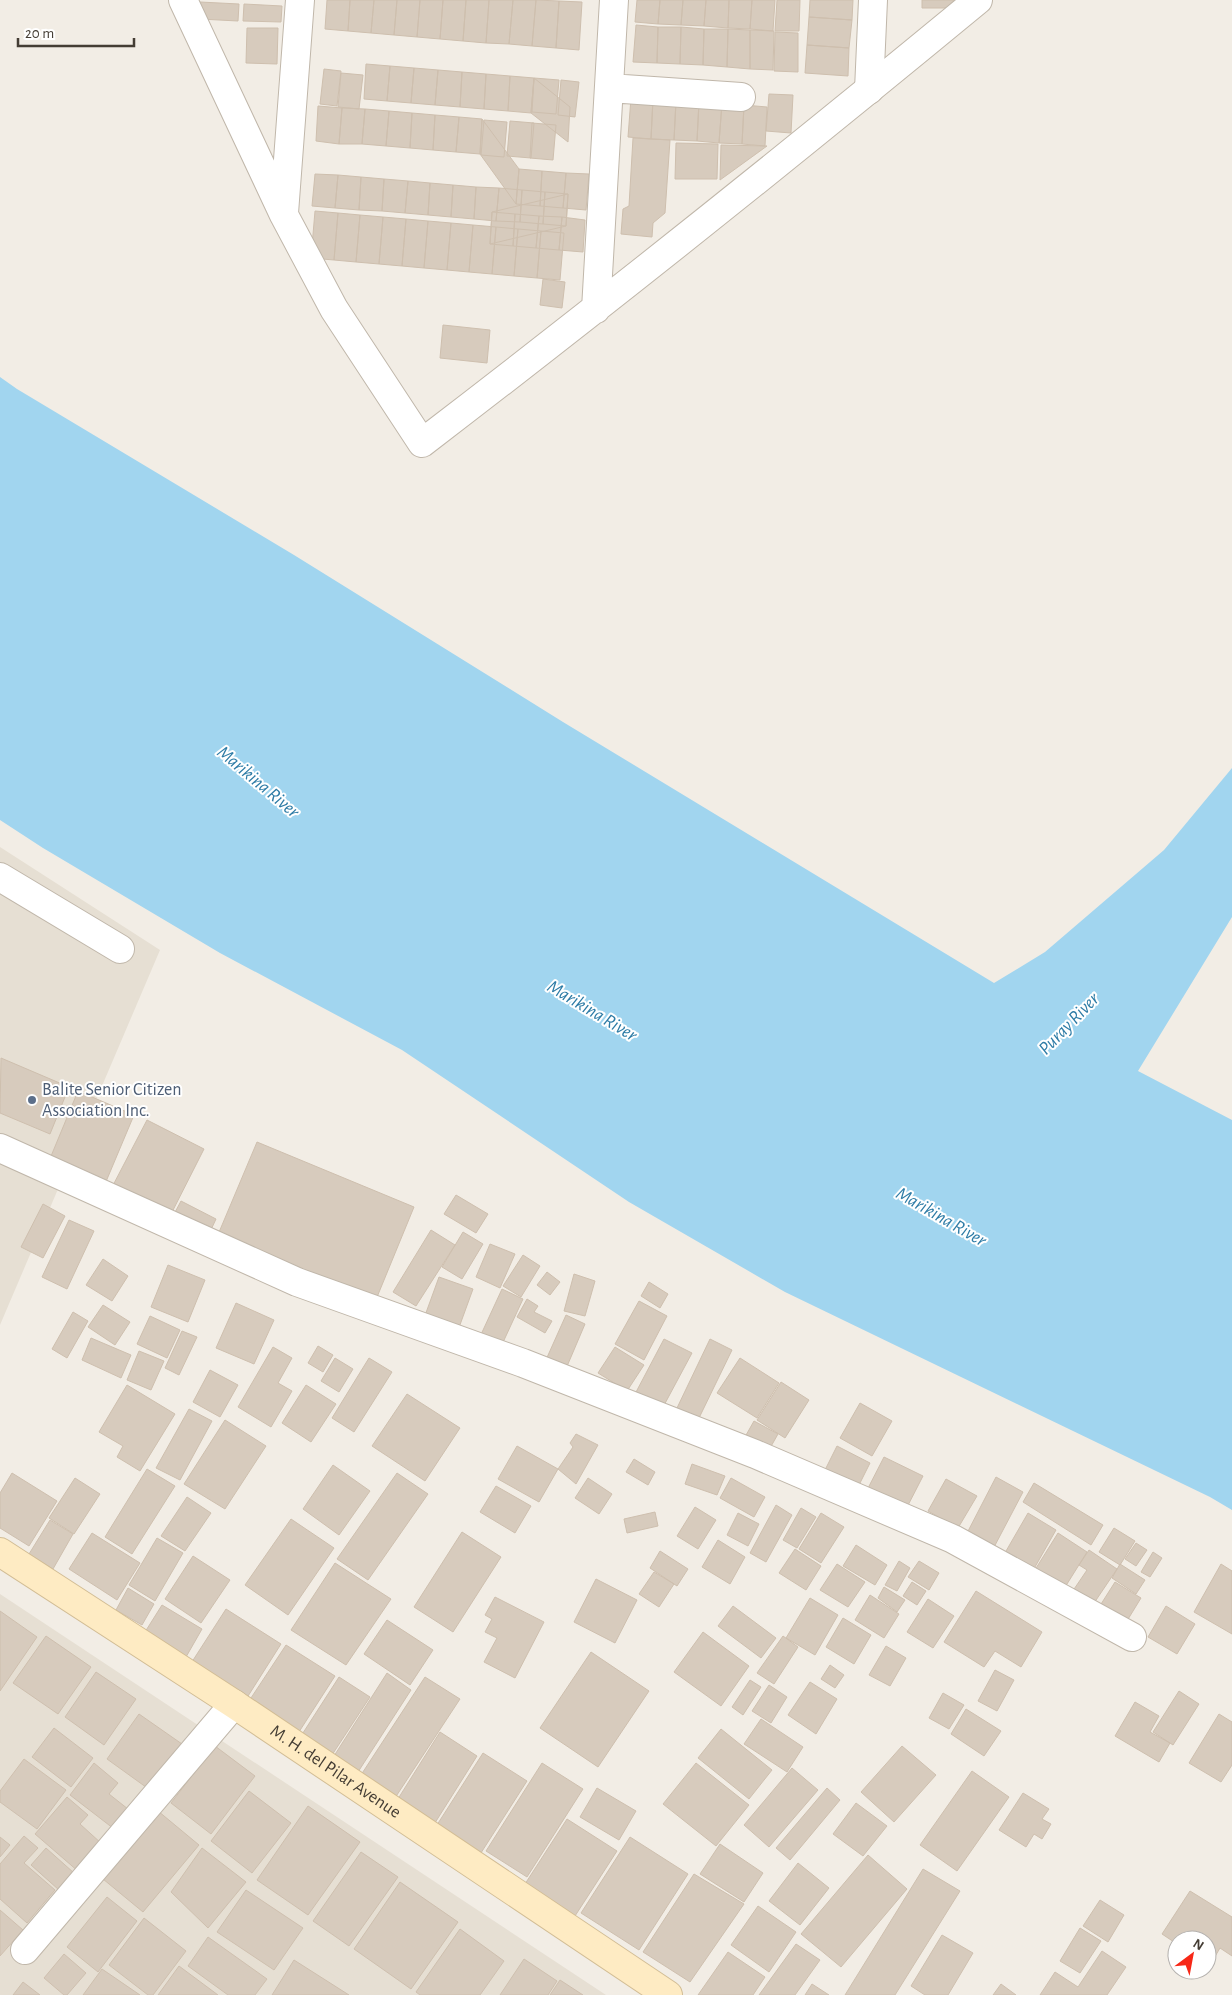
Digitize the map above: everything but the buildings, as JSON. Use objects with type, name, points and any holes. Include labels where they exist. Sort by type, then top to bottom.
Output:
[{"type":"main road","name":"M. H. del Pilar Avenue","points":[[0,1552],[234,1704],[668,1995]]},
{"type":"street","points":[[183,0],[284,215],[334,309],[422,443],[596,309],[978,0]]},
{"type":"street","points":[[284,215],[300,0]]},
{"type":"street","points":[[596,309],[614,0]]},
{"type":"street","points":[[869,90],[873,0]]},
{"type":"street","points":[[609,88],[742,97]]},
{"type":"street","points":[[0,877],[120,949]]},
{"type":"street","points":[[0,1148],[297,1282],[570,1381],[755,1454],[953,1539],[1132,1637]]},
{"type":"street","points":[[25,1950],[234,1704]]},
{"type":"shaded area","points":[[0,847],[160,950],[0,1325]]},
{"type":"shaded area","points":[[0,1594],[606,1995],[0,1995]]},
{"type":"water","points":[[0,377],[294,555],[563,722],[994,983],[1045,952],[1164,850],[1232,768],[1232,917],[1138,1071],[1232,1120],[1232,1510],[1210,1497],[785,1292],[629,1202],[402,1050],[220,953],[43,848],[0,820]]},
{"type":"place","name":"Balite Senior Citizen Association Inc.","points":[[32,1100]]},
{"type":"water label","name":"Marikina River","points":[[258,782]]},
{"type":"water label","name":"Marikina River","points":[[592,1011]]},
{"type":"water label","name":"Puray River","points":[[1069,1024]]},
{"type":"water label","name":"Marikina River","points":[[941,1217]]}]
